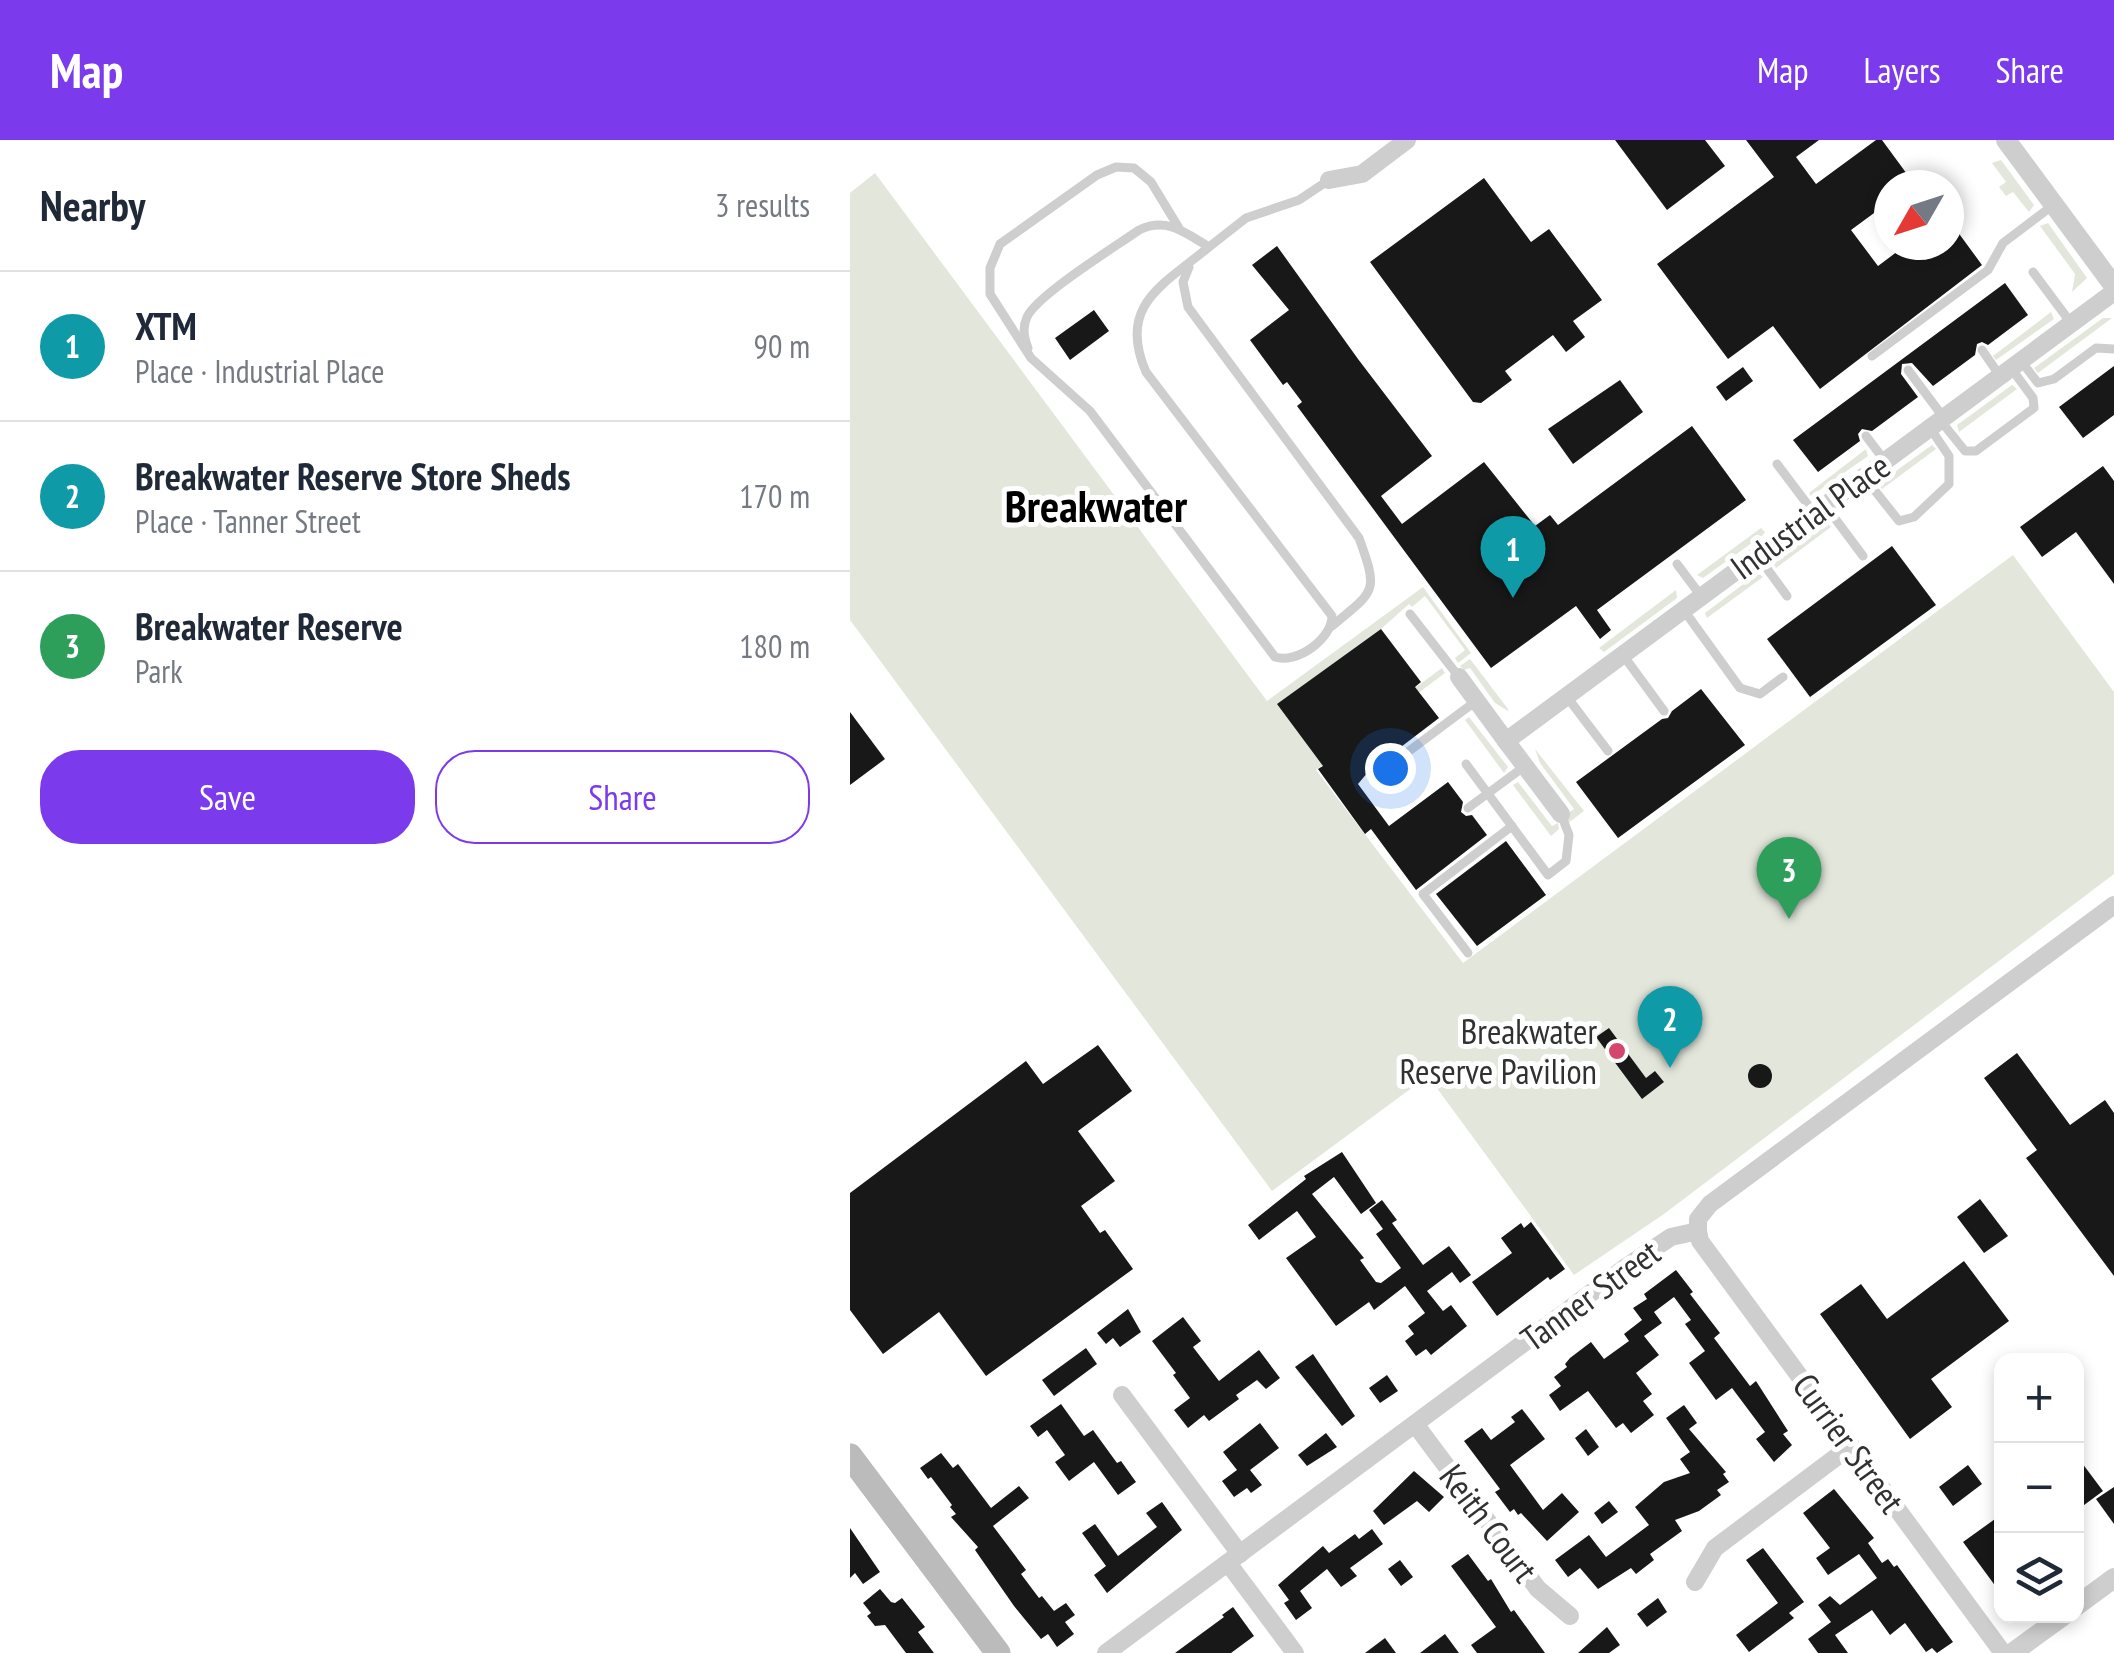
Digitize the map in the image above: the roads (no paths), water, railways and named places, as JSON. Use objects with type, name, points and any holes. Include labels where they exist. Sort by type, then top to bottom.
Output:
[{"type":"main road","points":[[854,1470],[998,1653]]},
{"type":"street","points":[[1330,180],[1362,174],[1407,140]]},
{"type":"street","points":[[2006,140],[2114,289]]},
{"type":"street","name":"Industrial Place","points":[[1506,741],[2114,289]]},
{"type":"street","points":[[1459,677],[1561,814]]},
{"type":"street","name":"Tanner Street","points":[[1106,1653],[1657,1245],[1671,1236],[1698,1231],[1698,1219],[1710,1204],[2114,905]]},
{"type":"street","name":"Currier Street","points":[[1698,1231],[1700,1241],[2003,1653]]},
{"type":"street","points":[[1122,1395],[1295,1653]]},
{"type":"street","name":"Keith Court","points":[[1415,1424],[1538,1589],[1570,1616]]},
{"type":"street","points":[[1695,1582],[1715,1548],[1851,1446]]},
{"type":"street","points":[[2084,1600],[2114,1578]]},
{"type":"street","points":[[2012,1653],[2053,1623]]},
{"type":"lane","points":[[1192,261],[1183,282],[1188,307],[1359,538],[1370,569],[1372,586],[1366,598],[1296,658],[1274,657],[1090,411],[1031,358],[990,294],[990,268],[1000,244],[1097,175],[1116,167],[1134,168],[1151,182],[1179,228],[1208,248]]},
{"type":"lane","points":[[1330,180],[1299,200],[1246,218],[1146,301],[1137,322],[1138,352],[1146,372],[1332,616],[1332,626]]},
{"type":"lane","points":[[1872,356],[1988,270],[2003,243],[2054,204]]},
{"type":"lane","points":[[1031,358],[1023,334],[1028,314],[1044,298],[1139,230],[1153,224],[1179,228]]},
{"type":"lane","points":[[2034,272],[2072,323]]},
{"type":"lane","points":[[1982,350],[2038,383],[2054,379],[2096,348],[2114,349]]},
{"type":"lane","points":[[1908,370],[1938,422],[1965,451],[1976,450],[2034,408],[2033,398],[2011,368]]},
{"type":"lane","points":[[1864,476],[1899,521],[1914,517],[1949,484],[1948,456],[1938,422]]},
{"type":"lane","points":[[1866,436],[1885,461]]},
{"type":"lane","points":[[1777,464],[1863,556]]},
{"type":"lane","points":[[1757,556],[1788,596]]},
{"type":"lane","points":[[1676,564],[1700,596]]},
{"type":"lane","points":[[1683,609],[1740,688],[1760,694],[1782,677]]},
{"type":"lane","points":[[1410,614],[1459,677]]},
{"type":"lane","points":[[1623,655],[1664,710]]},
{"type":"lane","points":[[1567,697],[1608,751]]},
{"type":"lane","points":[[1373,778],[1476,701]]},
{"type":"lane","points":[[1466,764],[1548,875],[1566,861],[1569,835],[1561,814]]},
{"type":"lane","points":[[1468,808],[1525,766]]},
{"type":"lane","points":[[1468,953],[1423,894],[1512,826]]},
{"type":"place","name":"XTM","points":[[1513,598]]},
{"type":"place","name":"Breakwater Reserve","points":[[1789,919]]},
{"type":"place","name":"Breakwater Reserve Pavilion","points":[[1617,1051]]},
{"type":"place","name":"Breakwater Reserve Store Sheds","points":[[1670,1068]]},
{"type":"district","name":"Breakwater","points":[[1096,505]]}]
